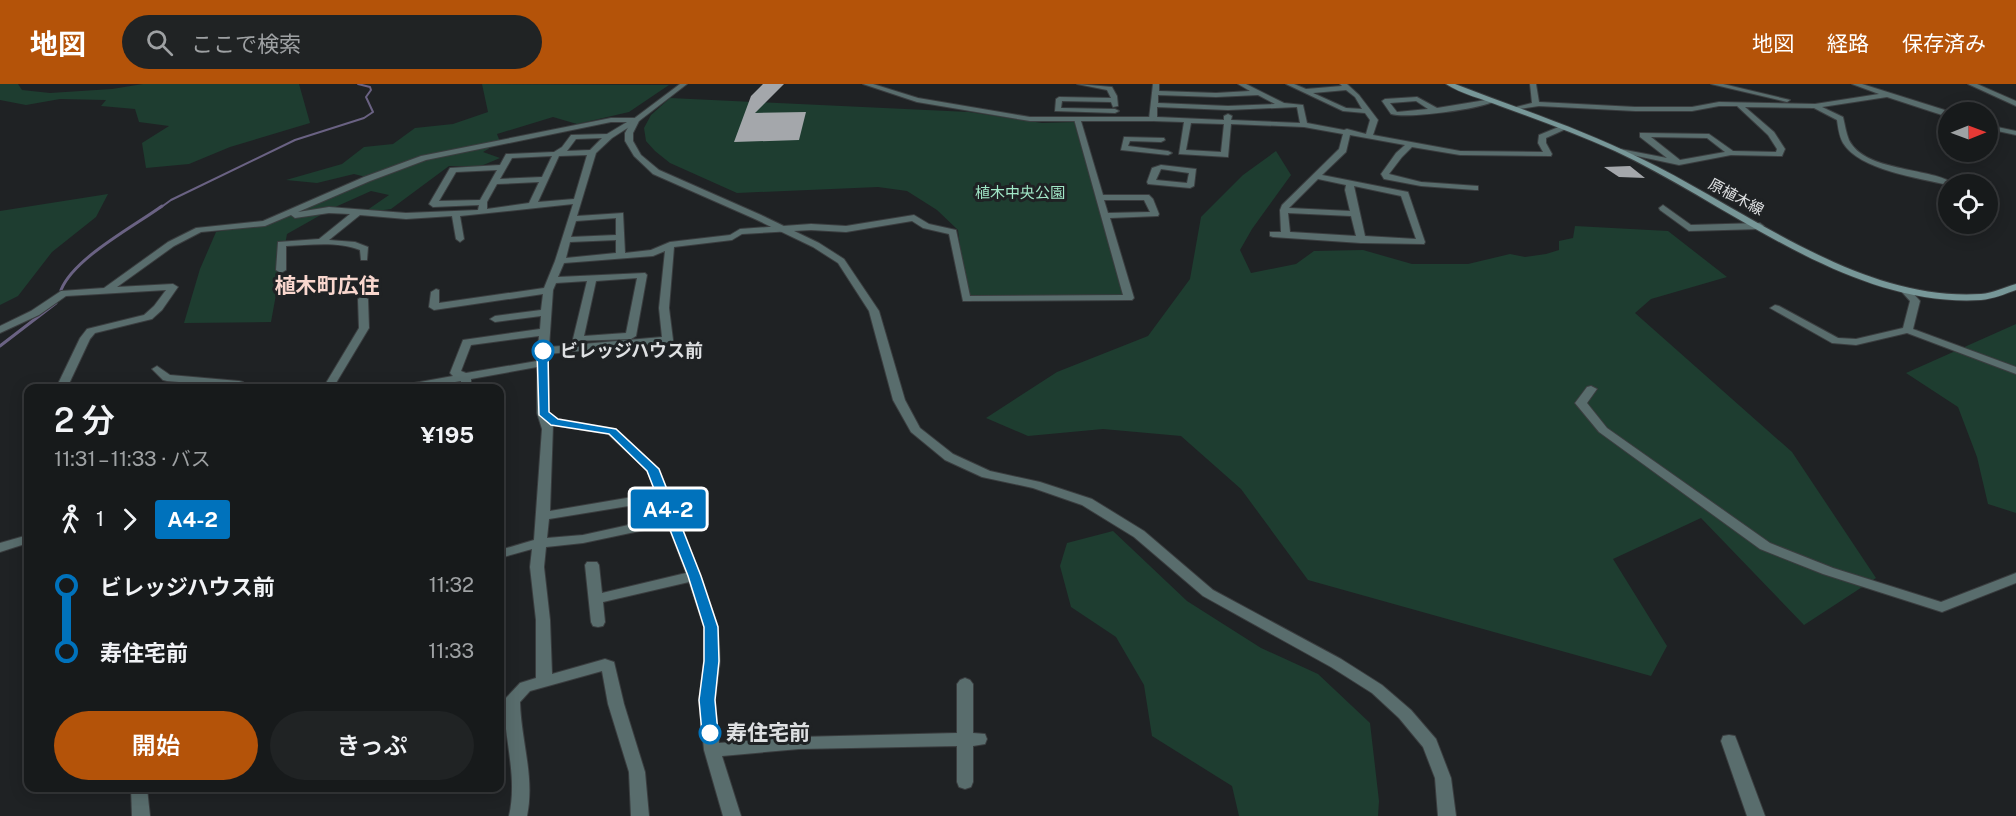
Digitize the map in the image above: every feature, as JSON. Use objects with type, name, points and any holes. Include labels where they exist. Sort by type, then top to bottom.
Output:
[{"type":"main road","name":"原植木線","points":[[1449,84],[1618,150],[1760,226],[1868,279],[1906,291],[1964,298],[1984,297],[2016,287]]},
{"type":"street","points":[[544,680],[543,620],[537,567],[538,543],[543,516],[548,429],[543,413],[542,357],[550,285],[596,149],[609,136],[636,120],[684,84]]},
{"type":"street","points":[[866,84],[917,100],[1045,121],[1077,121],[1115,115]]},
{"type":"street","points":[[1080,84],[1110,88],[1115,115]]},
{"type":"street","points":[[1153,119],[1156,84]]},
{"type":"street","points":[[1241,84],[1282,104]]},
{"type":"street","points":[[1289,84],[1348,111],[1369,111]]},
{"type":"street","points":[[1533,84],[1536,105]]},
{"type":"street","points":[[1714,84],[1745,89],[1812,106],[1840,119],[1846,143],[1867,159],[1887,169],[1920,174],[1938,180]]},
{"type":"street","points":[[1856,84],[1938,111]]},
{"type":"street","points":[[1971,84],[2016,104]]},
{"type":"street","points":[[1304,91],[1346,86],[1369,111],[1374,120],[1369,135]]},
{"type":"street","points":[[1155,93],[1216,95],[1258,93]]},
{"type":"street","points":[[1514,109],[1536,105],[1643,109],[1692,109],[1719,104],[1812,106],[1886,95]]},
{"type":"street","points":[[1114,100],[1059,99],[1057,110],[1140,119],[1304,125],[1485,155],[1548,154],[1542,143],[1542,137],[1564,128]]},
{"type":"street","points":[[1436,111],[1417,99],[1385,101],[1395,114],[1436,111],[1492,101]]},
{"type":"street","points":[[1153,105],[1228,108],[1282,104],[1300,106],[1304,125]]},
{"type":"street","points":[[1618,150],[1679,163],[1731,153],[1779,154],[1781,149],[1770,134],[1738,104]]},
{"type":"street","points":[[1158,134],[1128,139],[1124,148],[1226,154],[1228,108]]},
{"type":"street","points":[[1140,119],[1158,134],[1172,168]]},
{"type":"street","points":[[107,290],[189,234],[199,230],[265,223],[367,179],[424,158],[500,142],[534,138],[611,120],[636,120]]},
{"type":"street","points":[[636,120],[629,134],[629,141],[638,156],[657,172],[781,228],[842,261],[874,311],[899,400],[915,430],[949,457],[986,474],[1036,485],[1087,502],[1108,513],[1139,534],[1208,593],[1336,663],[1377,689],[1405,714],[1430,744],[1443,778],[1447,816]]},
{"type":"street","points":[[1182,152],[1188,120]]},
{"type":"street","points":[[560,261],[653,254],[670,245],[732,237],[740,232],[811,227],[846,229],[914,218],[926,226],[953,232],[963,294],[966,299],[1129,298],[1077,121]]},
{"type":"street","points":[[1998,128],[2016,133]]},
{"type":"street","points":[[1286,235],[1284,210],[1290,199],[1343,150],[1347,131]]},
{"type":"street","points":[[1679,163],[1643,135],[1709,136],[1731,153]]},
{"type":"street","points":[[532,205],[557,153],[565,149],[574,137],[609,136]]},
{"type":"street","points":[[482,212],[483,202],[509,156],[596,149],[618,140],[629,141]]},
{"type":"street","points":[[1411,144],[1399,155],[1385,174],[1387,177],[1421,184],[1475,188]]},
{"type":"street","points":[[483,202],[433,204],[453,170],[503,167]]},
{"type":"street","points":[[1156,168],[1172,168],[1192,171],[1190,186],[1151,182],[1156,168]]},
{"type":"street","points":[[1273,234],[1418,243],[1422,240],[1405,194],[1316,176]]},
{"type":"street","points":[[494,182],[543,179]]},
{"type":"street","points":[[1350,184],[1361,240]]},
{"type":"street","points":[[1100,198],[1146,197],[1155,214],[1106,216]]},
{"type":"street","points":[[280,217],[329,210],[356,214],[456,215],[577,201]]},
{"type":"street","points":[[1663,208],[1689,228],[1760,226]]},
{"type":"street","points":[[1284,210],[1355,214]]},
{"type":"street","points":[[321,242],[356,214]]},
{"type":"street","points":[[456,215],[460,239]]},
{"type":"street","points":[[573,219],[620,215],[621,256]]},
{"type":"street","points":[[566,240],[620,237]]},
{"type":"street","points":[[281,270],[281,244],[321,242],[355,245],[365,249],[364,258]]},
{"type":"street","points":[[544,332],[467,342],[455,374],[466,383],[542,357],[668,340],[663,308],[670,245]]},
{"type":"street","points":[[436,292],[434,307],[592,278],[642,275],[631,336],[578,339],[592,278]]},
{"type":"street","points":[[0,330],[34,313],[64,293],[173,287],[158,308],[148,317],[92,331],[85,338],[64,384]]},
{"type":"street","points":[[1906,291],[1915,302],[1908,330]]},
{"type":"street","points":[[330,384],[364,328],[363,299]]},
{"type":"street","points":[[1775,308],[1836,341],[1856,342],[1908,330],[2016,371]]},
{"type":"street","points":[[495,319],[546,312]]},
{"type":"street","points":[[157,369],[167,378],[239,384]]},
{"type":"street","points":[[1591,388],[1581,403],[1603,430],[1765,546],[1828,571],[1942,607],[2016,578]]},
{"type":"street","points":[[543,413],[555,422],[612,431],[653,469],[711,627],[712,661],[707,700],[712,750],[732,816]]},
{"type":"street","points":[[543,516],[663,496]]},
{"type":"street","points":[[504,553],[538,543],[583,539],[673,520]]},
{"type":"street","points":[[0,548],[24,540]]},
{"type":"street","points":[[592,565],[598,622]]},
{"type":"street","points":[[596,599],[694,576]]},
{"type":"street","points":[[518,816],[522,802],[522,785],[512,700],[525,687],[597,665],[609,666],[617,710],[637,772],[640,816]]},
{"type":"street","points":[[965,684],[972,739],[965,782]]},
{"type":"street","points":[[712,750],[799,743],[972,739]]},
{"type":"street","points":[[1730,741],[1756,816]]},
{"type":"street","points":[[139,792],[141,816]]},
{"type":"green space","points":[[0,84],[18,84],[22,90],[50,93],[112,89],[143,84],[299,84],[310,123],[230,147],[189,164],[146,168],[142,143],[169,126],[139,122],[135,109],[101,106],[106,100],[60,99],[26,105],[0,100]]},
{"type":"green space","points":[[482,84],[669,85],[629,112],[577,124],[553,117],[497,134],[500,142],[483,152],[500,158],[481,166],[449,166],[391,209],[363,213],[389,195],[371,191],[333,208],[287,234],[271,322],[184,323],[200,269],[216,232],[265,222],[366,177],[354,174],[317,183],[286,180],[342,164],[364,147],[393,144],[415,128],[453,124],[488,112]]},
{"type":"green space","name":"植木中央公園","points":[[670,98],[969,112],[1042,123],[1074,122],[1124,293],[1119,296],[974,298],[966,294],[958,230],[937,210],[907,191],[878,187],[737,193],[670,163],[646,141],[644,128],[651,115]]},
{"type":"green space","points":[[1276,151],[1291,175],[1252,229],[1240,250],[1251,273],[1296,264],[1314,251],[1363,250],[1412,264],[1468,264],[1510,254],[1525,257],[1559,250],[1559,241],[1573,238],[1575,226],[1668,231],[1727,277],[1651,299],[1635,313],[1792,452],[1876,578],[1804,625],[1701,518],[1613,559],[1667,646],[1651,676],[1308,580],[1241,489],[1181,436],[1103,429],[1028,436],[986,418],[1057,372],[1148,336],[1190,279],[1201,217],[1243,175]]},
{"type":"green space","points":[[108,194],[96,217],[52,252],[18,296],[0,305],[0,211]]},
{"type":"green space","points":[[2016,324],[2016,513],[1988,504],[1977,457],[1958,407],[1906,373]]},
{"type":"green space","points":[[1113,531],[1187,601],[1261,648],[1318,674],[1370,723],[1379,801],[1378,816],[1239,816],[1232,786],[1152,736],[1144,685],[1116,637],[1071,607],[1060,566],[1067,543]]},
{"type":"building","points":[[763,84],[784,84],[755,113],[806,112],[799,140],[734,142],[751,96]]},
{"type":"building","points":[[1630,166],[1645,178],[1619,177],[1604,167]]},
{"type":"waterway","points":[[160,208],[171,200],[295,140],[364,118],[373,112],[366,97],[371,90],[370,87],[358,84]]},
{"type":"waterway","points":[[61,290],[78,266],[91,255],[162,206]]},
{"type":"waterway","points":[[0,346],[56,303]]},
{"type":"bus line","name":"A4-2","points":[[543,351],[543,413],[555,422],[612,431],[653,469],[711,627],[712,661],[707,700],[710,733]]},
{"type":"place","name":"ビレッジハウス前","points":[[543,351]]},
{"type":"place","name":"寿住宅前","points":[[710,733]]},
{"type":"district","name":"植木町広住","points":[[327,286]]}]
